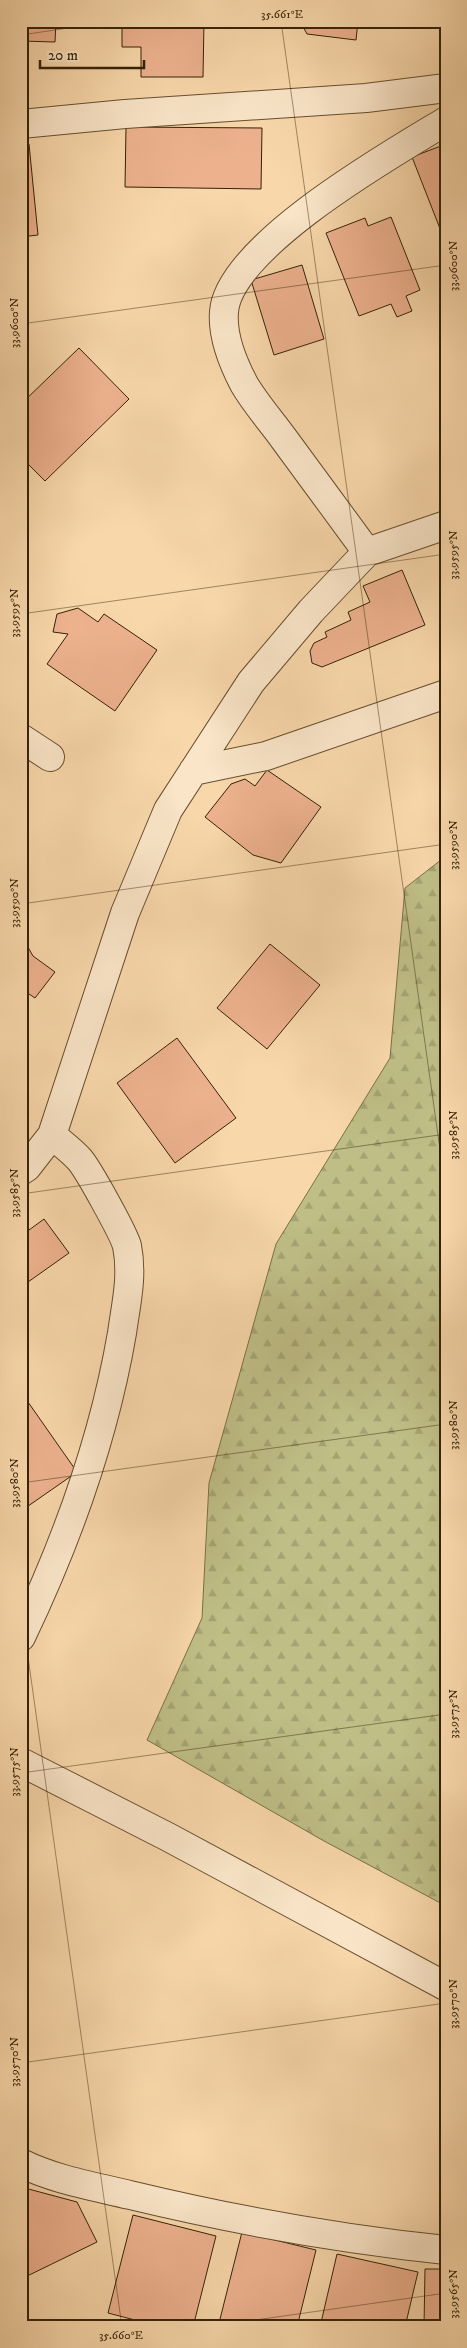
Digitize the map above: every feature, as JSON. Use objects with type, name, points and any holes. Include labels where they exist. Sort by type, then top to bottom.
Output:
[{"type":"street","points":[[21,124],[125,114],[366,98],[446,88]]},
{"type":"street","points":[[367,552],[244,384],[228,347],[224,311],[240,271],[265,246],[346,182],[446,121]]},
{"type":"street","points":[[21,1171],[52,1135],[125,913],[168,810],[251,682],[311,611],[367,552],[446,525]]},
{"type":"street","points":[[193,771],[266,756],[446,694]]},
{"type":"street","points":[[21,738],[50,757]]},
{"type":"street","points":[[21,1637],[38,1602],[88,1473],[117,1362],[130,1283],[127,1245],[106,1204],[81,1161],[52,1135]]},
{"type":"street","points":[[21,1762],[168,1837],[445,1986]]},
{"type":"street","points":[[21,2163],[43,2174],[165,2203],[369,2242],[446,2250]]},
{"type":"green space","points":[[446,856],[446,1906],[324,1841],[147,1740],[202,1618],[209,1483],[276,1244],[390,1058],[405,888]]},
{"type":"building","points":[[21,21],[56,21],[55,42],[21,41]]},
{"type":"building","points":[[122,21],[204,21],[203,77],[141,77],[141,47],[122,47]]},
{"type":"building","points":[[300,21],[358,21],[356,40],[307,34]]},
{"type":"building","points":[[126,127],[262,128],[261,189],[125,187]]},
{"type":"building","points":[[21,144],[29,144],[38,235],[21,237]]},
{"type":"building","points":[[446,144],[446,244],[412,157]]},
{"type":"building","points":[[391,217],[420,290],[406,296],[412,311],[397,317],[391,304],[359,316],[326,233],[365,218],[368,226]]},
{"type":"building","points":[[302,265],[324,339],[274,355],[251,280]]},
{"type":"building","points":[[79,348],[129,399],[45,481],[21,457],[21,404]]},
{"type":"building","points":[[402,570],[425,625],[322,667],[312,663],[310,651],[314,643],[327,637],[325,632],[351,620],[348,612],[370,602],[363,586]]},
{"type":"building","points":[[78,608],[98,622],[104,614],[157,650],[115,711],[47,664],[68,634],[53,632],[57,614]]},
{"type":"building","points":[[267,770],[321,807],[281,863],[253,855],[205,817],[231,784],[245,779],[255,786]]},
{"type":"building","points":[[21,918],[26,921],[21,928]]},
{"type":"building","points":[[21,935],[33,956],[55,972],[35,998],[26,992],[21,999]]},
{"type":"building","points":[[270,944],[320,985],[267,1049],[217,1008]]},
{"type":"building","points":[[177,1038],[236,1118],[175,1163],[117,1083]]},
{"type":"building","points":[[21,1219],[29,1230],[44,1219],[69,1253],[21,1287]]},
{"type":"building","points":[[21,1392],[77,1472],[21,1511]]},
{"type":"building","points":[[21,2187],[77,2202],[97,2242],[21,2279]]},
{"type":"building","points":[[133,2215],[216,2236],[193,2327],[162,2327],[108,2313]]},
{"type":"building","points":[[242,2232],[316,2250],[297,2327],[218,2327]]},
{"type":"building","points":[[337,2254],[418,2272],[405,2327],[320,2327]]},
{"type":"building","points":[[425,2269],[446,2269],[446,2327],[424,2327]]}]
